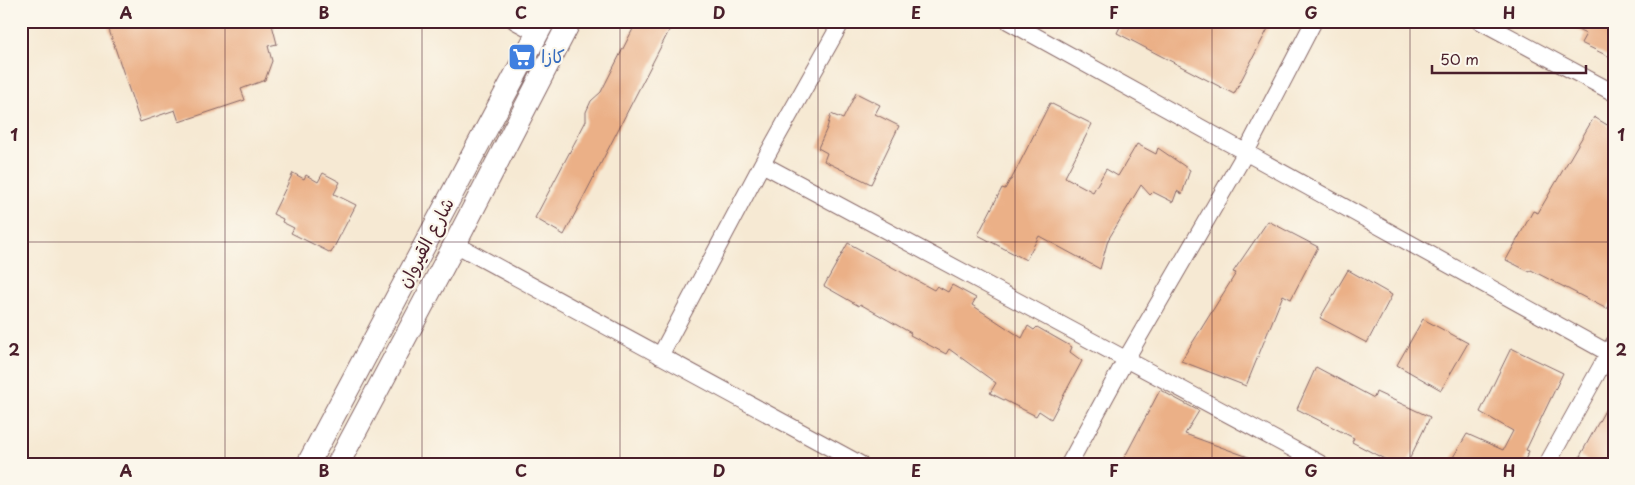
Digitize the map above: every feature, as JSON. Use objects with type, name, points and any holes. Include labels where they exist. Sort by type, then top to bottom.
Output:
[{"type":"main road","name":"شارع القيروان","points":[[338,464],[455,244],[570,21]]},
{"type":"main road","name":"شارع القيروان","points":[[308,464],[541,27]]},
{"type":"street","points":[[515,21],[541,27]]},
{"type":"street","points":[[660,356],[762,164],[842,21]]},
{"type":"street","points":[[1008,21],[1612,351],[1547,464]]},
{"type":"street","points":[[1069,464],[1126,359],[1246,152],[1314,21]]},
{"type":"street","points":[[1480,21],[1614,94]]},
{"type":"street","points":[[762,164],[1321,464]]},
{"type":"street","points":[[455,244],[860,464]]},
{"type":"building","points":[[106,21],[271,21],[277,44],[268,46],[272,61],[265,80],[241,89],[245,100],[179,122],[175,110],[140,122]]},
{"type":"building","points":[[637,21],[674,21],[564,235],[535,218],[586,121],[586,112],[591,101],[601,92]]},
{"type":"building","points":[[1123,21],[1272,21],[1234,94],[1117,33]]},
{"type":"building","points":[[1559,21],[1614,21],[1614,59],[1581,43],[1586,34]]},
{"type":"building","points":[[856,93],[880,105],[875,114],[899,126],[871,184],[824,161],[827,153],[818,148],[831,114],[843,119]]},
{"type":"building","points":[[1050,103],[1092,124],[1065,177],[1093,192],[1106,169],[1118,176],[1137,144],[1156,154],[1158,148],[1190,170],[1182,194],[1177,191],[1173,202],[1153,192],[1150,195],[1141,185],[1108,240],[1100,269],[1039,236],[1026,260],[978,235],[1002,188],[1005,189],[1011,180]]},
{"type":"building","points":[[1594,117],[1614,129],[1614,297],[1607,309],[1531,270],[1530,272],[1506,260],[1533,211],[1538,213]]},
{"type":"building","points":[[293,173],[304,179],[306,175],[318,182],[323,173],[340,182],[334,194],[356,205],[331,253],[291,233],[294,228],[282,222],[283,219],[273,214]]},
{"type":"building","points":[[1268,221],[1318,247],[1291,299],[1283,295],[1246,386],[1181,361],[1236,273],[1233,272]]},
{"type":"building","points":[[848,243],[934,290],[937,286],[948,292],[952,285],[976,298],[972,305],[1022,338],[1028,326],[1034,330],[1037,327],[1072,347],[1070,352],[1082,361],[1051,419],[1039,411],[1036,416],[990,393],[996,383],[949,349],[946,354],[910,335],[911,333],[860,304],[859,306],[824,286]]},
{"type":"building","points":[[1348,270],[1392,295],[1367,343],[1320,318]]},
{"type":"building","points":[[1423,319],[1468,343],[1441,390],[1397,365]]},
{"type":"building","points":[[1511,348],[1563,373],[1526,450],[1529,451],[1525,460],[1533,464],[1449,464],[1467,434],[1503,450],[1513,431],[1480,412]]},
{"type":"building","points":[[1316,367],[1374,398],[1376,392],[1430,417],[1407,464],[1394,464],[1352,442],[1354,438],[1297,409]]},
{"type":"building","points":[[1160,390],[1199,411],[1185,434],[1262,462],[1261,464],[1121,464]]},
{"type":"building","points":[[1614,394],[1614,464],[1595,464],[1580,456]]},
{"type":"place","name":"كازا","points":[[522,57]]}]
